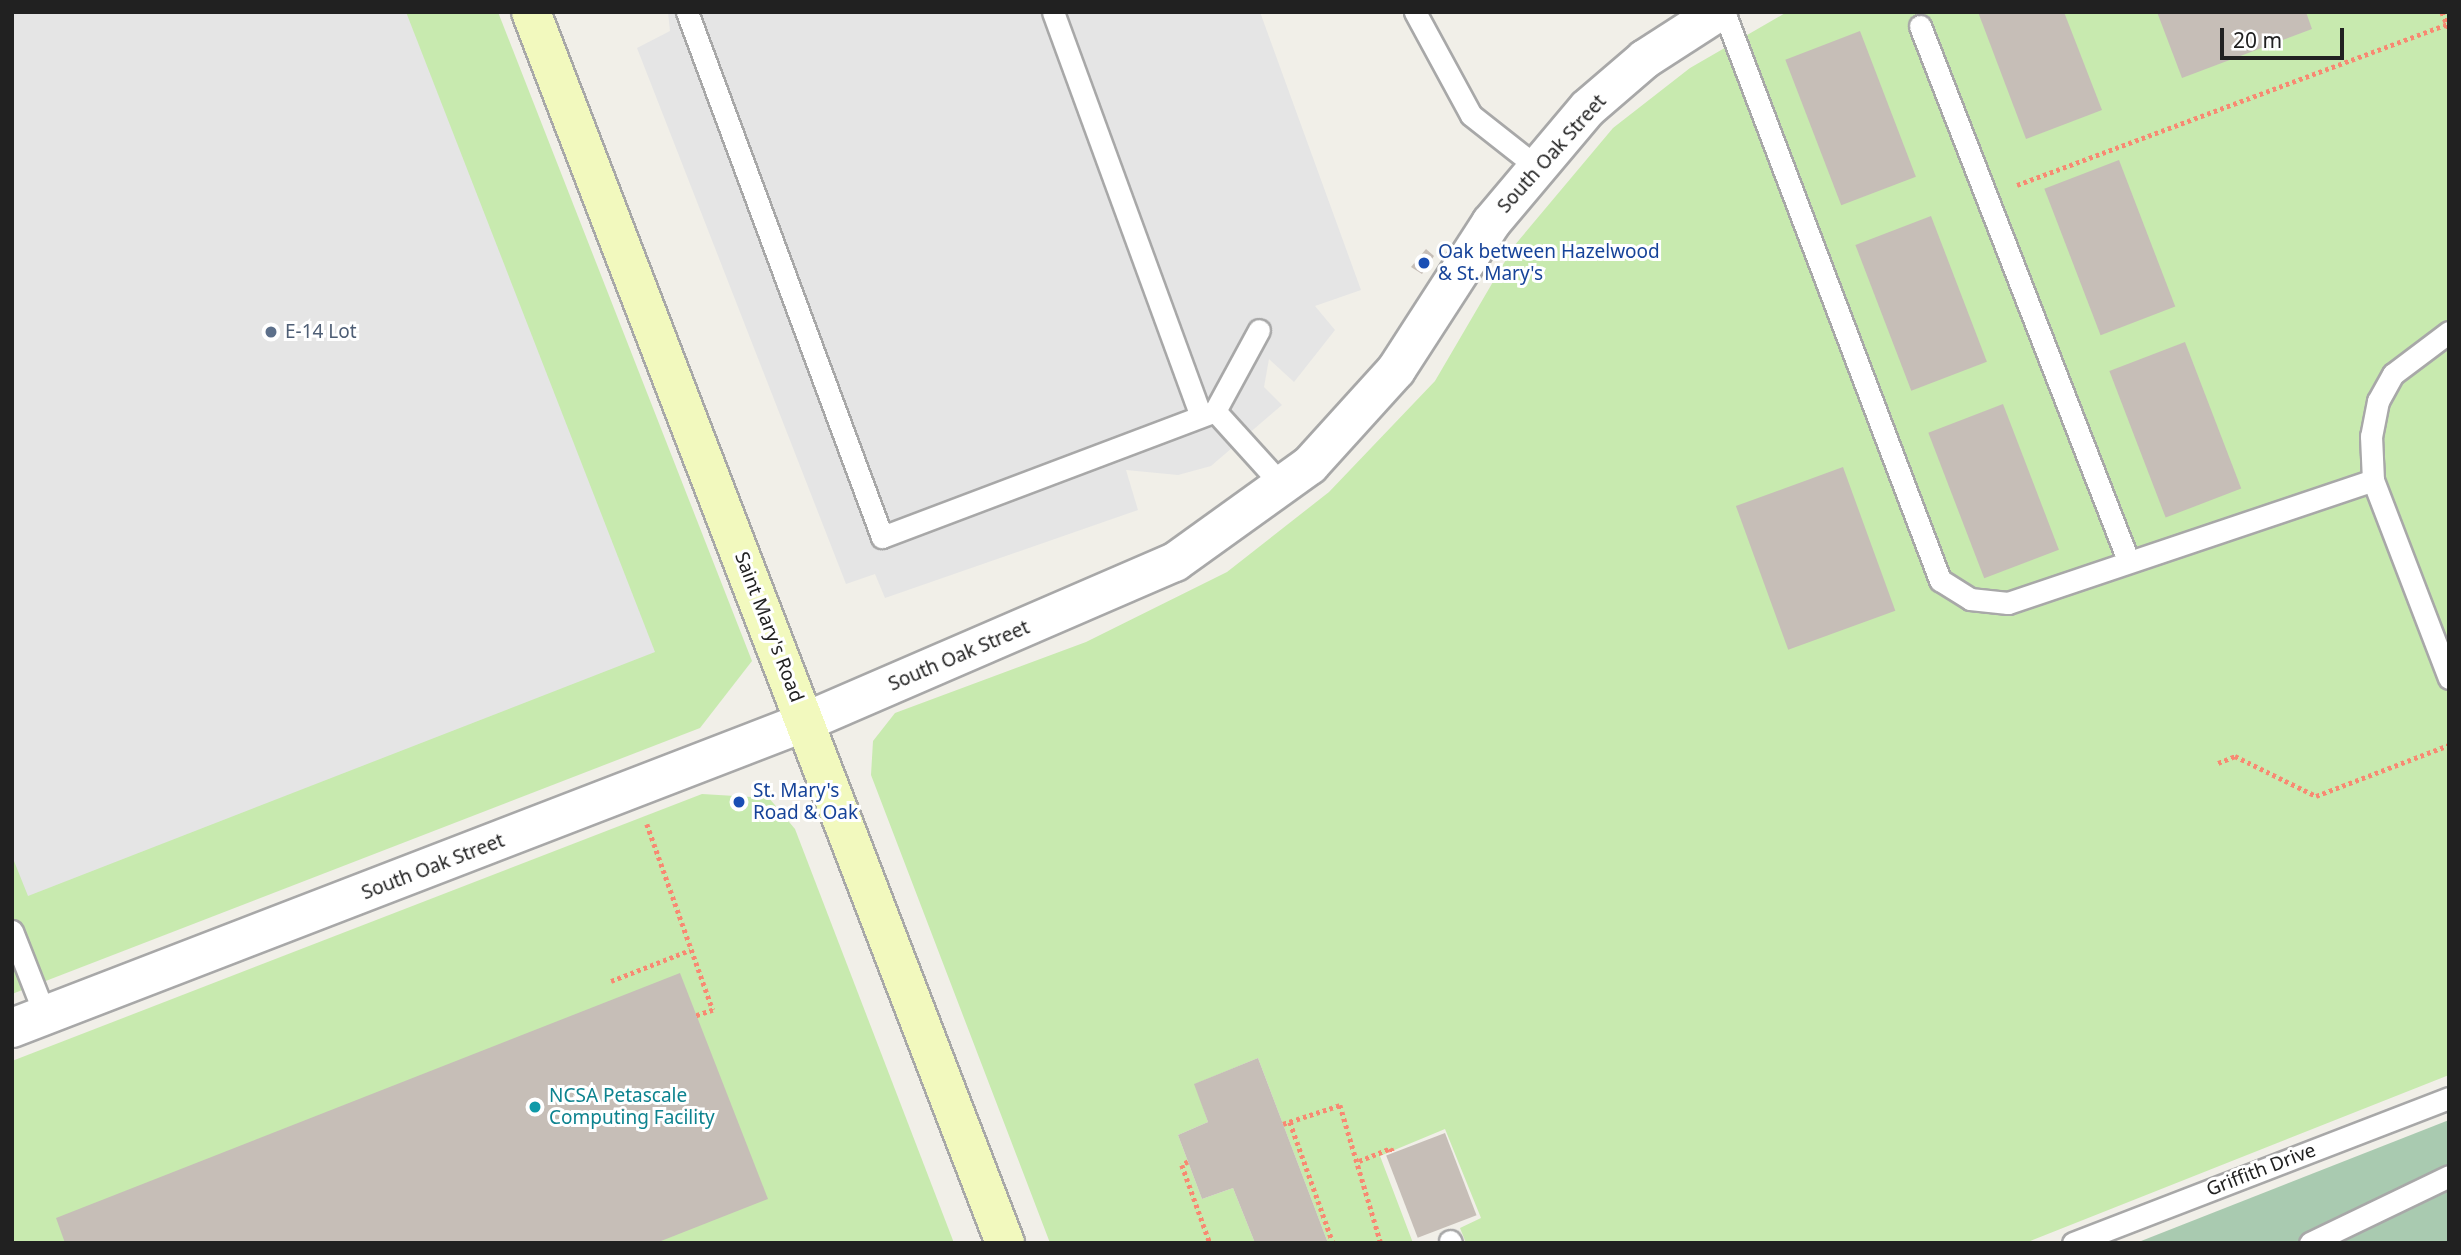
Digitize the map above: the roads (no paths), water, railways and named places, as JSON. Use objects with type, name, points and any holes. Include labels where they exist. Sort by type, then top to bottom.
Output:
[{"type":"main road","name":"Saint Mary's Road","points":[[531,12],[1005,1243]]},
{"type":"street","name":"South Oak Street","points":[[29,1021],[805,722],[1175,562],[1283,486],[1396,370],[1491,223],[1588,108],[1636,67],[1718,12]]},
{"type":"lane","points":[[688,12],[883,537],[1208,414],[1259,330]]},
{"type":"lane","points":[[1053,12],[1208,414],[1283,486]]},
{"type":"lane","points":[[1415,12],[1471,115],[1537,167]]},
{"type":"lane","points":[[1724,12],[1940,580],[1970,599],[2008,603],[2128,560],[2373,480]]},
{"type":"lane","points":[[1920,26],[2128,560]]},
{"type":"lane","points":[[2449,332],[2412,354],[2378,401],[2373,480],[2449,678]]},
{"type":"lane","points":[[12,931],[29,1021]]},
{"type":"lane","name":"Griffith Drive","points":[[2073,1243],[2449,1098]]},
{"type":"lane","points":[[2310,1243],[2356,1235],[2408,1191],[2449,1176]]},
{"type":"place","name":"Oak between Hazelwood & St. Mary's","points":[[1424,263]]},
{"type":"place","name":"E-14 Lot","points":[[271,332]]},
{"type":"place","name":"St. Mary's Road & Oak","points":[[739,802]]},
{"type":"place","name":"NCSA Petascale Computing Facility","points":[[535,1107]]}]
